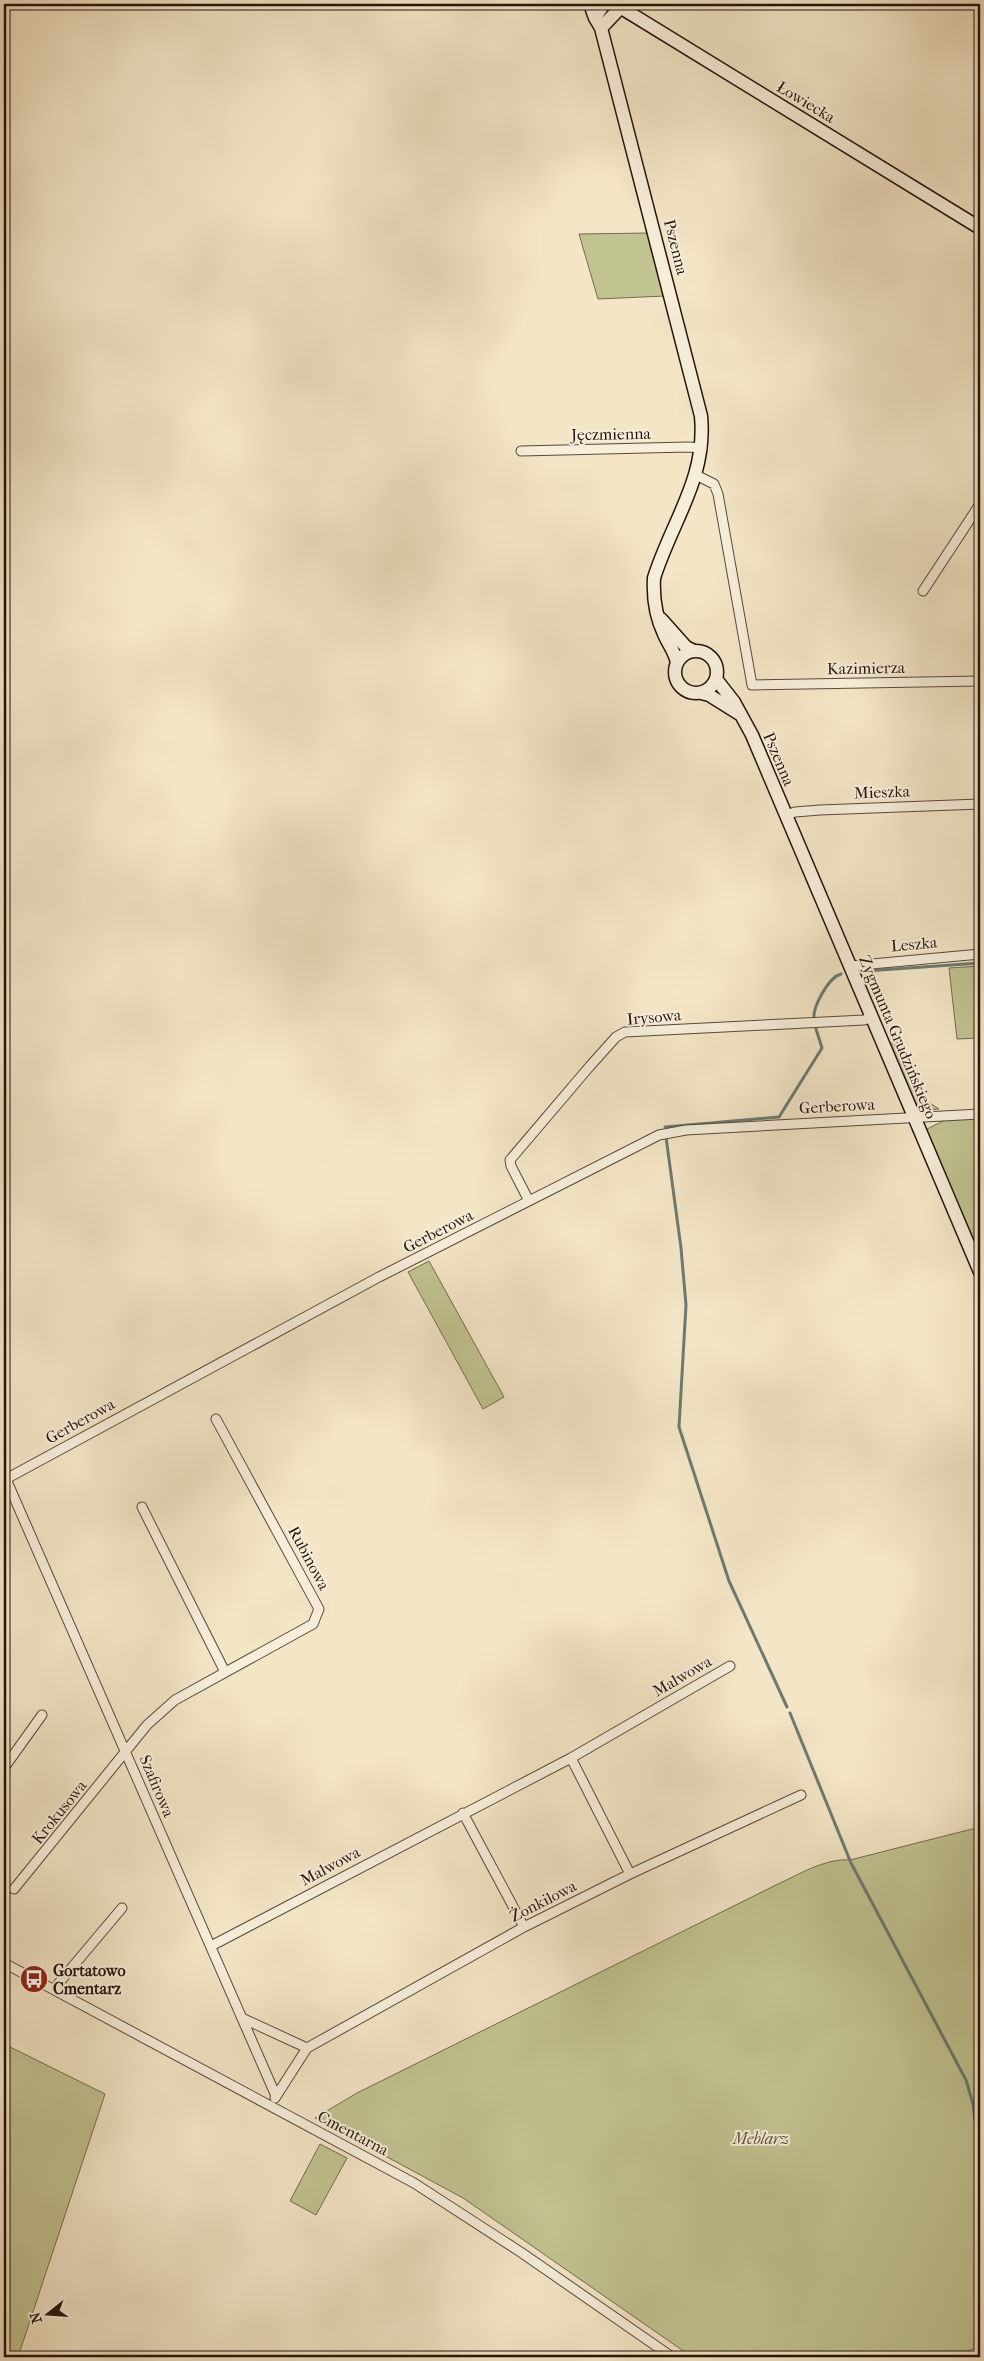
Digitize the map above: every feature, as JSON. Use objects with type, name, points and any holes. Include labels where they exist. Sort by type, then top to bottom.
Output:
[{"type":"street","name":"Pszenna","points":[[590,4],[598,23],[697,392],[701,416],[702,448],[696,475],[654,578],[654,596],[664,634],[676,655],[675,675],[680,686],[689,692],[709,695],[741,715]]},
{"type":"street","points":[[598,23],[604,4]]},
{"type":"street","points":[[598,23],[617,6]]},
{"type":"street","name":"Łowiecka","points":[[617,6],[980,228]]},
{"type":"street","name":"Jęczmienna","points":[[521,451],[688,446],[702,448]]},
{"type":"street","name":"Kazimierza","points":[[696,475],[714,484],[718,494],[752,685],[980,681]]},
{"type":"street","points":[[923,591],[980,504]]},
{"type":"street","name":"Pszenna","points":[[659,618],[686,647],[704,653],[713,659],[717,669],[716,679],[741,715],[786,816]]},
{"type":"street","points":[[677,663],[684,655],[694,651]]},
{"type":"street","points":[[701,693],[710,688],[716,679]]},
{"type":"street","name":"Mieszka","points":[[786,816],[795,812],[820,810],[980,804]]},
{"type":"street","name":"Zygmunta Grudzińskiego","points":[[786,816],[980,1272]]},
{"type":"street","name":"Leszka","points":[[850,966],[980,954]]},
{"type":"street","name":"Irysowa","points":[[529,1201],[511,1166],[510,1160],[616,1037],[625,1032],[805,1024],[864,1020],[872,1017]]},
{"type":"street","name":"Gerberowa","points":[[5,1479],[241,1350],[637,1145],[671,1132],[980,1114]]},
{"type":"street","name":"Rubinowa","points":[[126,1753],[148,1725],[175,1700],[313,1624],[319,1609],[216,1419]]},
{"type":"street","name":"Szafirowa","points":[[5,1479],[276,2096]]},
{"type":"street","points":[[142,1507],[225,1672]]},
{"type":"street","name":"Malwowa","points":[[210,1946],[463,1812],[571,1758],[730,1666]]},
{"type":"street","points":[[4,1768],[42,1715]]},
{"type":"street","name":"Krokusowa","points":[[14,1889],[126,1753]]},
{"type":"street","points":[[571,1758],[630,1874]]},
{"type":"street","name":"Żonkilowa","points":[[276,2096],[307,2048],[524,1927],[630,1874],[800,1795]]},
{"type":"street","points":[[463,1812],[524,1927]]},
{"type":"street","points":[[55,1990],[122,1908]]},
{"type":"street","name":"Cmentarna","points":[[4,1963],[414,2183],[454,2207],[672,2357]]},
{"type":"street","points":[[242,2018],[307,2048]]},
{"type":"street","points":[[271,2106],[276,2096]]},
{"type":"green space","points":[[649,233],[665,296],[598,299],[579,234]]},
{"type":"green space","points":[[980,966],[980,1038],[957,1039],[949,968]]},
{"type":"green space","points":[[900,1042],[898,1050],[917,1095],[939,1109],[918,1111],[880,1045]]},
{"type":"green space","points":[[980,1118],[980,1275],[925,1130],[945,1120]]},
{"type":"green space","points":[[429,1261],[504,1397],[483,1409],[408,1272]]},
{"type":"green space","name":"Meblarz","points":[[980,1827],[980,2346],[953,2357],[692,2357],[463,2198],[315,2118],[357,2093],[821,1864],[850,1860]]},
{"type":"green space","points":[[4,2044],[105,2094],[18,2357],[4,2357]]},
{"type":"green space","points":[[320,2144],[347,2158],[316,2215],[290,2201]]},
{"type":"waterway","points":[[866,971],[980,963]]},
{"type":"waterway","points":[[814,1020],[814,1014],[822,993],[831,981],[841,974]]},
{"type":"waterway","points":[[665,1127],[779,1117],[822,1048],[816,1029]]},
{"type":"waterway","points":[[666,1137],[681,1248],[686,1305],[679,1427],[729,1581],[787,1707]]},
{"type":"waterway","points":[[790,1713],[851,1863],[966,2080],[973,2104],[980,2162]]},
{"type":"waterway","points":[[980,2183],[978,2205],[980,2233]]},
{"type":"place","name":"Gortatowo Cmentarz","points":[[34,1979]]}]
